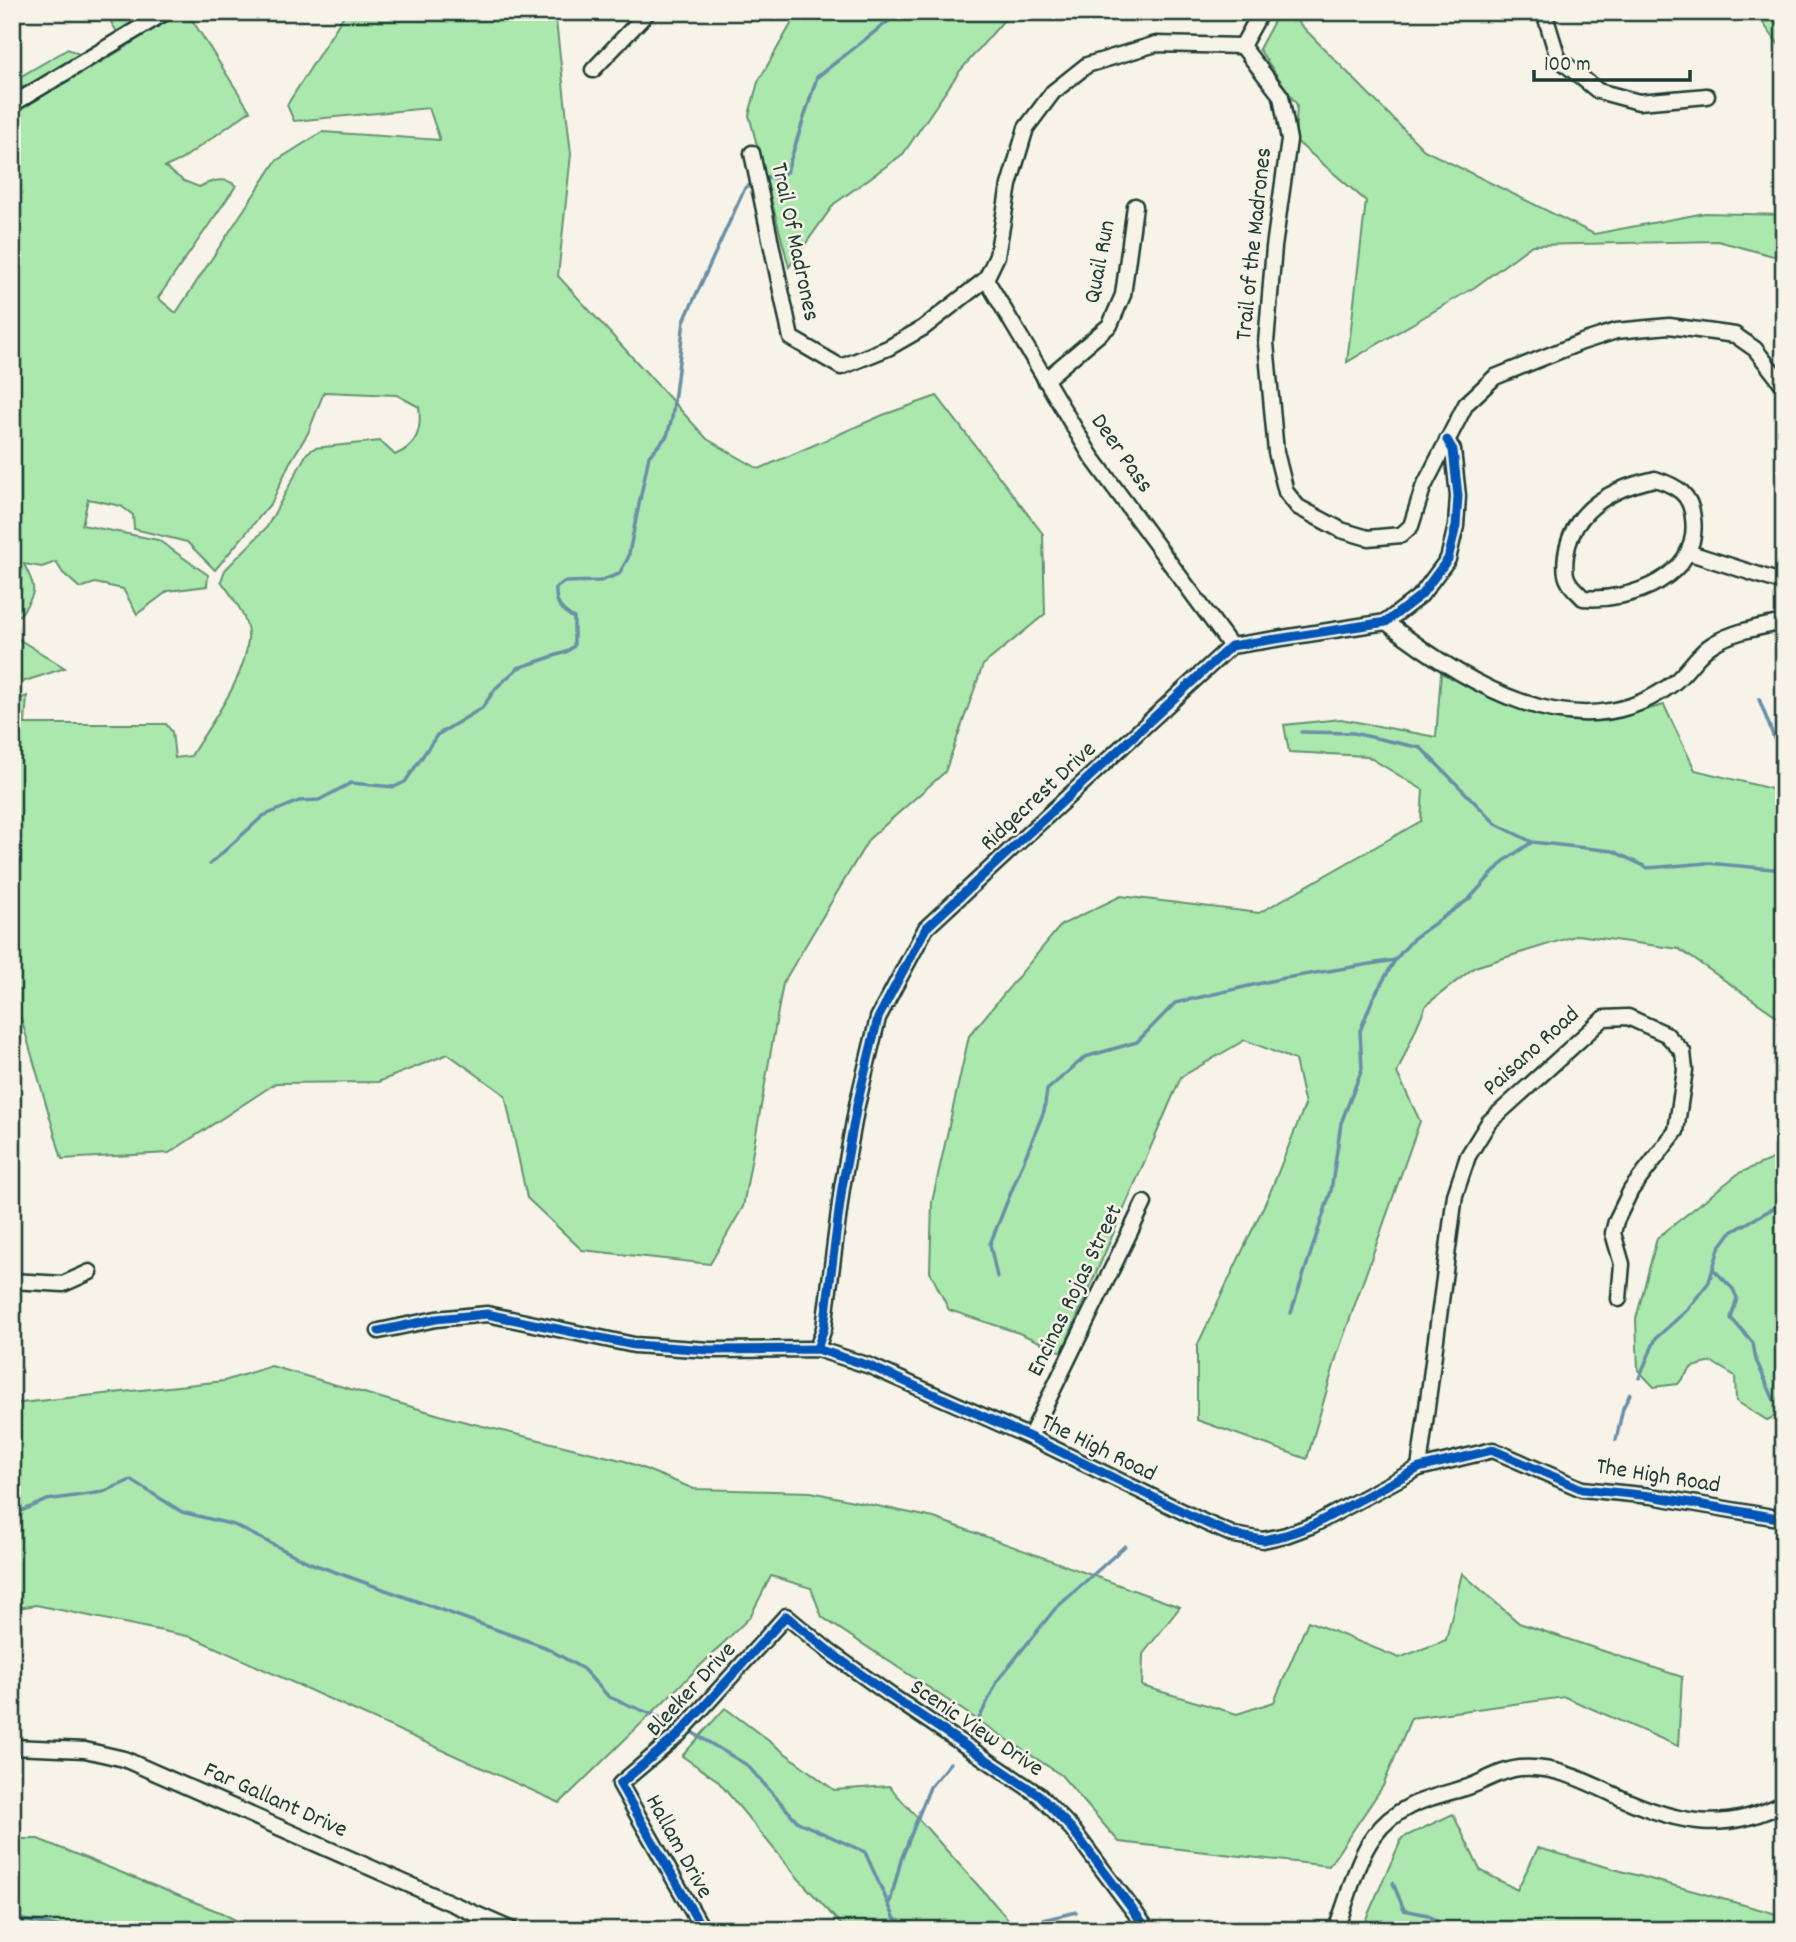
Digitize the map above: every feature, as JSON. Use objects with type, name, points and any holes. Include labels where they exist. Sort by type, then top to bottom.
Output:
[{"type":"street","points":[[13,104],[166,12]]},
{"type":"street","points":[[593,70],[648,12]]},
{"type":"street","points":[[986,279],[996,256],[1009,185],[1026,128],[1053,92],[1087,65],[1156,44],[1242,46],[1261,12]]},
{"type":"street","points":[[1544,12],[1558,58],[1598,91],[1639,102],[1707,96]]},
{"type":"street","name":"Trail of the Madrones","points":[[1242,46],[1281,96],[1289,140],[1274,247],[1266,343],[1276,452],[1286,492],[1298,507],[1341,530],[1368,538],[1401,535],[1410,526],[1423,488],[1466,404],[1495,377],[1616,331],[1669,326],[1735,335],[1755,349],[1784,386]]},
{"type":"street","name":"Trail Of Madrones","points":[[752,153],[792,338],[809,351],[841,367],[888,348],[923,328],[986,279]]},
{"type":"street","name":"Quail Run","points":[[1045,380],[1110,325],[1123,295],[1135,206]]},
{"type":"street","name":"Deer Pass","points":[[986,279],[1091,456],[1231,646]]},
{"type":"street","points":[[1231,646],[1386,622],[1421,596],[1448,559],[1458,496],[1453,450],[1447,440]]},
{"type":"street","points":[[1655,479],[1683,491],[1692,505],[1695,529],[1690,553],[1669,573],[1640,592],[1609,600],[1583,598],[1567,580],[1565,563],[1568,539],[1581,516],[1601,499],[1626,485],[1655,479]]},
{"type":"street","points":[[1690,553],[1784,583]]},
{"type":"street","points":[[1386,622],[1429,656],[1471,681],[1508,698],[1553,710],[1593,713],[1622,709],[1671,685],[1712,644],[1748,629],[1784,622]]},
{"type":"street","name":"Ridgecrest Drive","points":[[817,1349],[824,1328],[855,1117],[878,1018],[926,928],[1231,646]]},
{"type":"street","name":"Paisano Road","points":[[1419,1468],[1455,1195],[1468,1156],[1489,1122],[1604,1018],[1628,1017],[1666,1034],[1683,1052],[1685,1070],[1676,1131],[1631,1190],[1616,1221],[1613,1233],[1622,1264],[1619,1299]]},
{"type":"street","name":"Encinas Rojas Street","points":[[1030,1437],[1144,1203]]},
{"type":"street","points":[[12,1281],[63,1284],[90,1272]]},
{"type":"street","name":"The High Road","points":[[379,1331],[436,1319],[487,1314],[634,1345],[710,1350],[817,1349],[870,1366],[1030,1437],[1206,1524],[1234,1535],[1263,1540],[1313,1525],[1419,1468],[1493,1450],[1582,1489],[1651,1496],[1784,1519]]},
{"type":"street","name":"Bleeker Drive","points":[[620,1784],[671,1741],[786,1616]]},
{"type":"street","name":"Scenic View Drive","points":[[786,1616],[831,1653],[900,1702],[1039,1795],[1072,1829],[1148,1930]]},
{"type":"street","name":"Far Gallant Drive","points":[[12,1747],[85,1750],[124,1759],[512,1930]]},
{"type":"street","points":[[1335,1930],[1368,1845],[1391,1818],[1421,1800],[1467,1788],[1503,1772],[1521,1768],[1553,1770],[1683,1820],[1724,1823],[1742,1821],[1784,1803]]},
{"type":"street","name":"Hallam Drive","points":[[620,1784],[703,1930]]},
{"type":"green space","points":[[121,12],[187,12],[250,111],[181,160],[165,167],[184,181],[199,187],[223,180],[236,186],[158,298],[176,313],[276,161],[322,132],[440,140],[429,108],[294,121],[287,105],[346,12],[555,12],[571,154],[558,276],[707,439],[759,469],[883,415],[937,396],[1043,534],[1045,614],[983,665],[945,772],[869,839],[783,983],[743,1207],[710,1264],[582,1250],[527,1198],[505,1095],[448,1054],[378,1082],[276,1083],[169,1153],[62,1159],[21,1018],[12,1016],[12,702],[27,696],[25,724],[166,724],[172,732],[175,758],[191,756],[226,700],[246,654],[248,631],[239,608],[221,581],[225,570],[267,527],[307,453],[315,448],[380,441],[395,455],[413,442],[420,423],[419,407],[397,395],[324,392],[308,433],[289,464],[272,502],[215,570],[187,542],[134,529],[133,515],[121,506],[88,499],[82,525],[158,540],[208,575],[207,586],[168,591],[137,614],[123,589],[95,583],[80,588],[63,573],[56,562],[42,567],[24,564],[33,585],[32,595],[20,615],[12,616],[12,107],[30,103],[18,78],[68,49],[99,63],[126,47],[111,22]]},
{"type":"green space","points":[[798,12],[1011,12],[959,72],[903,154],[834,204],[789,267],[749,115],[758,82]]},
{"type":"green space","points":[[1279,12],[1288,12],[1424,150],[1594,234],[1705,213],[1784,215],[1784,259],[1718,241],[1532,245],[1475,287],[1347,362],[1366,201],[1295,140],[1297,105],[1259,49]]},
{"type":"green space","points":[[1755,12],[1784,12],[1784,52]]},
{"type":"green space","points":[[12,635],[65,668],[25,681],[12,692]]},
{"type":"green space","points":[[1441,673],[1518,708],[1606,721],[1664,705],[1695,770],[1784,792],[1784,1021],[1679,949],[1578,935],[1475,967],[1426,1005],[1397,1073],[1420,1121],[1337,1355],[1307,1459],[1197,1420],[1197,1346],[1269,1195],[1305,1105],[1295,1060],[1245,1040],[1181,1077],[1062,1352],[1019,1333],[949,1310],[930,1272],[932,1202],[969,1036],[1061,925],[1121,896],[1259,913],[1421,821],[1423,790],[1367,756],[1289,752],[1284,725],[1341,719],[1436,737]]},
{"type":"green space","points":[[1784,1154],[1784,1412],[1767,1420],[1736,1401],[1735,1376],[1712,1362],[1692,1367],[1678,1384],[1654,1387],[1638,1370],[1636,1319],[1657,1238],[1739,1173]]},
{"type":"green space","points":[[271,1366],[450,1418],[625,1461],[694,1489],[811,1492],[934,1518],[1180,1607],[1143,1654],[1142,1686],[1237,1714],[1274,1702],[1308,1621],[1399,1658],[1446,1640],[1462,1573],[1519,1623],[1682,1677],[1678,1746],[1565,1697],[1411,1718],[1383,1786],[1329,1866],[1119,1842],[1061,1775],[822,1617],[811,1588],[771,1576],[750,1617],[560,1803],[192,1637],[36,1605],[12,1609],[12,1404],[224,1381]]},
{"type":"green space","points":[[725,1708],[834,1790],[889,1786],[1018,1930],[846,1930],[798,1878],[717,1780],[682,1756]]},
{"type":"green space","points":[[1453,1814],[1480,1870],[1517,1890],[1538,1848],[1784,1916],[1784,1930],[1361,1930],[1402,1838]]},
{"type":"green space","points":[[12,1839],[38,1839],[222,1913],[254,1930],[12,1930]]},
{"type":"waterway","points":[[766,177],[778,178],[787,171],[817,77],[900,12]]},
{"type":"waterway","points":[[210,864],[263,816],[299,801],[319,800],[351,783],[394,787],[405,782],[437,735],[482,708],[496,688],[518,668],[566,652],[574,646],[574,618],[560,606],[556,588],[564,582],[600,581],[619,574],[628,558],[649,456],[667,436],[672,418],[684,321],[745,188],[750,185]]},
{"type":"waterway","points":[[1759,699],[1781,756],[1784,794]]},
{"type":"waterway","points":[[1301,732],[1353,733],[1421,748],[1496,824],[1532,842],[1613,851],[1648,868],[1707,863],[1784,870]]},
{"type":"waterway","points":[[997,1277],[990,1244],[1044,1111],[1047,1090],[1085,1057],[1137,1042],[1175,1003],[1279,979],[1395,960],[1414,938],[1469,899],[1504,861],[1532,842]]},
{"type":"waterway","points":[[1291,1313],[1331,1191],[1341,1123],[1362,1069],[1360,1031],[1373,998],[1395,960]]},
{"type":"waterway","points":[[1639,1378],[1656,1338],[1687,1310],[1709,1282],[1719,1248],[1730,1233],[1784,1202]]},
{"type":"waterway","points":[[1713,1269],[1733,1289],[1737,1298],[1731,1318],[1753,1343],[1756,1360],[1774,1400]]},
{"type":"waterway","points":[[1616,1440],[1623,1408],[1630,1394]]},
{"type":"waterway","points":[[12,1515],[47,1500],[103,1492],[131,1480],[182,1512],[234,1525],[310,1563],[545,1647],[583,1669],[609,1697],[681,1726]]},
{"type":"waterway","points":[[974,1729],[998,1680],[1055,1609],[1125,1546]]},
{"type":"waterway","points":[[688,1730],[747,1765],[798,1822],[865,1852],[895,1919],[922,1930]]},
{"type":"waterway","points":[[889,1906],[901,1860],[930,1787],[950,1763]]},
{"type":"waterway","points":[[1393,1883],[1404,1910],[1428,1915],[1449,1930]]},
{"type":"waterway","points":[[1032,1930],[1039,1921],[1076,1912]]},
{"type":"waterway","points":[[12,1918],[79,1930]]},
{"type":"cycle path","points":[[817,1349],[824,1328],[842,1188],[857,1105],[878,1018],[926,928],[1231,646],[1386,622],[1421,595],[1448,559],[1456,526],[1458,496],[1453,450],[1447,440]]},
{"type":"cycle path","points":[[379,1331],[436,1319],[487,1314],[634,1345],[710,1350],[817,1349],[870,1366],[1030,1437],[1234,1535],[1263,1540],[1313,1525],[1419,1468],[1493,1450],[1582,1489],[1651,1496],[1784,1519]]},
{"type":"cycle path","points":[[703,1930],[620,1784],[678,1735],[786,1616],[831,1653],[890,1695],[1039,1795],[1072,1829],[1148,1930]]}]
